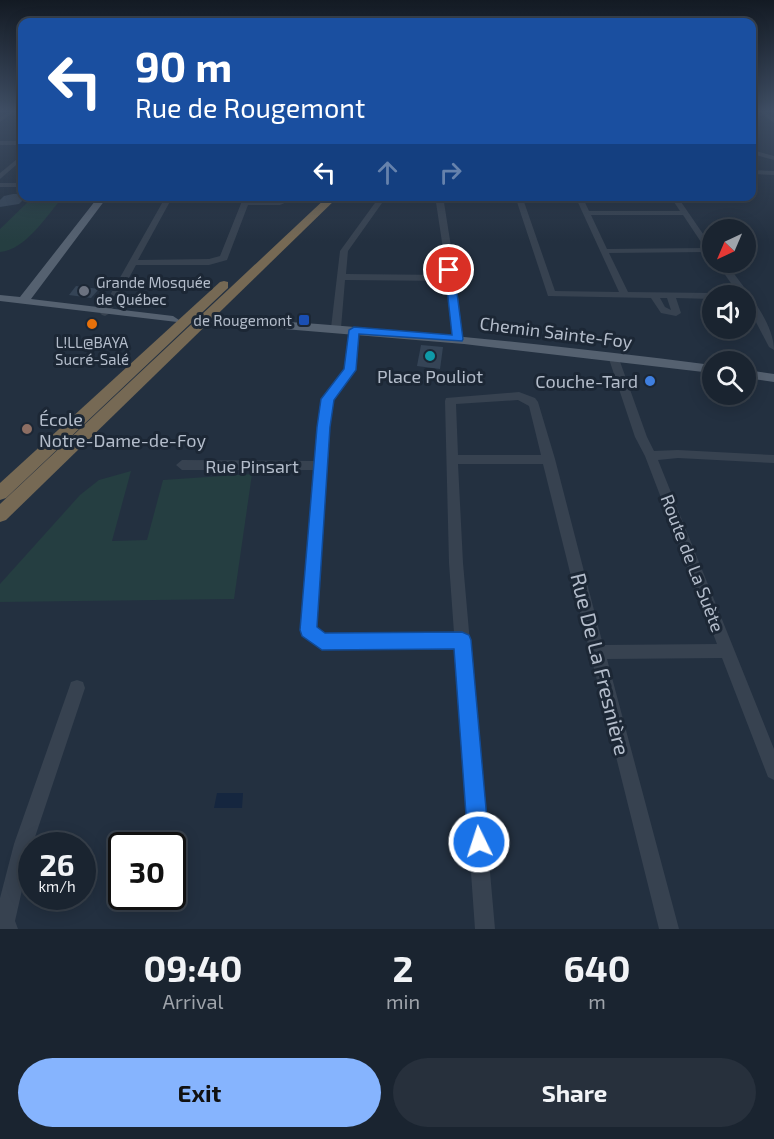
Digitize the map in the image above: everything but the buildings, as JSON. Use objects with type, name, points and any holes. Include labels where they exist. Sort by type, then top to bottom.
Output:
[{"type":"highway","points":[[0,493],[314,201]]},
{"type":"highway","points":[[0,515],[329,201]]},
{"type":"main road","points":[[24,300],[100,201]]},
{"type":"main road","points":[[0,297],[39,280]]},
{"type":"main road","points":[[39,280],[36,288],[44,299],[56,305]]},
{"type":"main road","points":[[0,297],[105,313],[173,320]]},
{"type":"main road","name":"Chemin Sainte-Foy","points":[[215,321],[336,328],[458,339],[702,368]]},
{"type":"main road","points":[[756,375],[774,378]]},
{"type":"street","points":[[0,177],[18,161]]},
{"type":"street","points":[[770,173],[774,181]]},
{"type":"street","points":[[0,185],[18,185]]},
{"type":"street","points":[[105,313],[167,201]]},
{"type":"street","points":[[134,262],[209,262],[224,258],[247,201]]},
{"type":"street","points":[[258,201],[280,203],[285,201]]},
{"type":"street","points":[[336,328],[344,251],[380,201]]},
{"type":"street","points":[[440,201],[452,278],[458,339]]},
{"type":"street","points":[[520,201],[551,294],[702,296]]},
{"type":"street","points":[[581,201],[625,295]]},
{"type":"street","points":[[677,201],[702,237]]},
{"type":"street","points":[[587,213],[685,213]]},
{"type":"street","points":[[605,251],[702,251]]},
{"type":"street","points":[[342,277],[452,278]]},
{"type":"street","points":[[654,295],[662,310],[668,314],[676,313],[670,295]]},
{"type":"street","points":[[756,315],[774,347]]},
{"type":"street","points":[[354,330],[350,370],[327,399],[308,630],[322,641],[462,640]]},
{"type":"street","name":"Route de La Suète","points":[[613,356],[641,437],[651,456],[774,771]]},
{"type":"street","name":"Rue De La Fresnière","points":[[452,460],[450,401],[519,396],[531,401],[549,459],[669,929]]},
{"type":"street","points":[[651,456],[678,454],[774,460]]},
{"type":"street","points":[[485,929],[462,640],[452,460],[549,459]]},
{"type":"street","name":"Rue Pinsart","points":[[182,465],[321,466]]},
{"type":"street","points":[[599,652],[727,651]]},
{"type":"street","points":[[8,929],[4,924],[23,844],[77,688]]},
{"type":"green space","points":[[29,201],[60,201],[27,238],[10,250],[0,252],[0,229]]},
{"type":"green space","points":[[131,471],[112,541],[147,540],[163,480],[252,474],[234,599],[0,602],[0,584],[80,495],[99,480]]},
{"type":"water","points":[[217,793],[243,793],[242,808],[214,808]]},
{"type":"place","name":"Grande Mosquée de Québec","points":[[84,291]]},
{"type":"place","name":"de Rougemont","points":[[304,320]]},
{"type":"place","name":"L!LL@BAYA Sucré-Salé","points":[[92,324]]},
{"type":"place","name":"Place Pouliot","points":[[430,356]]},
{"type":"place","name":"Couche-Tard","points":[[650,381]]},
{"type":"place","name":"École Notre-Dame-de-Foy","points":[[27,429]]},
{"type":"route","points":[[449,270],[452,278],[458,339],[354,330],[350,370],[327,399],[308,630],[322,641],[462,640],[479,842]]}]
